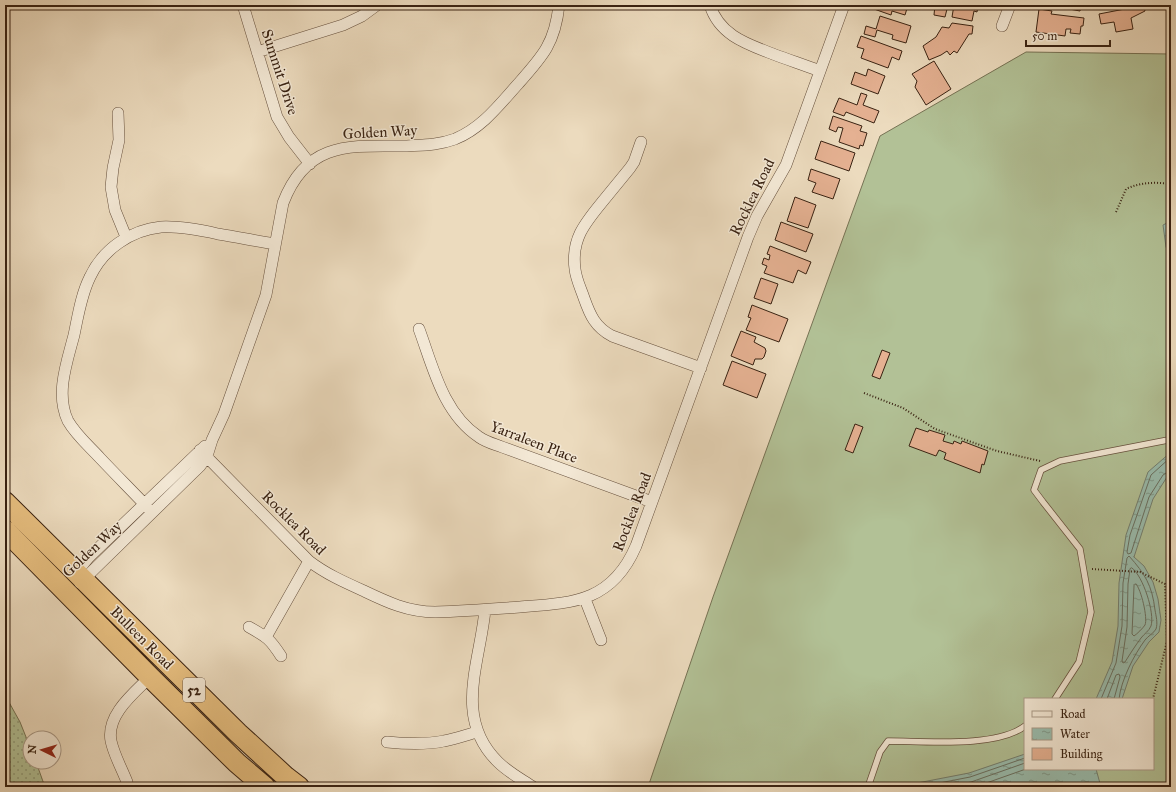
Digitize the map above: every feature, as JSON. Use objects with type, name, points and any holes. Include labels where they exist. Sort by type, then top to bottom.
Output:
[{"type":"highway","name":"Bulleen Road","points":[[5,502],[238,733],[299,787]]},
{"type":"highway","name":"Bulleen Road","points":[[5,530],[150,677],[265,787]]},
{"type":"highway","points":[[225,750],[234,757],[240,757],[243,748],[238,733]]},
{"type":"street","name":"Summit Drive","points":[[243,5],[277,117],[289,137],[310,164]]},
{"type":"street","points":[[257,52],[343,25],[362,16],[377,5]]},
{"type":"street","name":"Golden Way","points":[[66,592],[80,577],[200,466],[204,453],[224,414],[266,295],[283,203],[300,172],[319,157],[337,149],[359,146],[432,145],[454,139],[473,130],[489,116],[543,55],[553,35],[559,5]]},
{"type":"street","points":[[710,5],[720,25],[734,37],[753,46],[820,71]]},
{"type":"street","name":"Rocklea Road","points":[[204,453],[309,561],[328,574],[346,583],[407,609],[434,612],[485,610],[559,604],[585,599],[606,587],[625,568],[636,546],[750,231],[786,166],[844,5]]},
{"type":"street","points":[[1002,26],[1010,5]]},
{"type":"street","points":[[118,112],[119,140],[112,168],[112,197],[115,210],[126,237]]},
{"type":"street","points":[[642,142],[630,168],[589,218],[579,234],[574,250],[577,278],[592,318],[596,324],[606,332],[701,368]]},
{"type":"street","points":[[152,512],[73,429],[65,412],[62,395],[65,372],[83,297],[90,277],[104,256],[126,237],[150,229],[172,227],[192,229],[275,244]]},
{"type":"street","name":"Yarraleen Place","points":[[419,329],[448,404],[458,418],[480,438],[652,502]]},
{"type":"street","name":"Golden Way","points":[[80,577],[89,557],[144,504],[204,453]]},
{"type":"street","points":[[266,637],[309,561]]},
{"type":"street","points":[[585,599],[601,640]]},
{"type":"street","points":[[485,610],[482,637],[472,692],[473,717],[477,732],[497,762],[533,787]]},
{"type":"street","points":[[249,627],[266,637],[281,656]]},
{"type":"street","points":[[128,787],[111,740],[112,722],[119,709],[150,677]]},
{"type":"street","points":[[387,742],[413,744],[443,742],[477,732]]},
{"type":"lane","points":[[1056,698],[1079,662],[1091,612],[1080,549],[1034,490],[1041,470],[1060,461],[1168,440],[1171,438]]},
{"type":"lane","points":[[868,787],[880,752],[888,741],[979,742],[1018,731],[1024,727]]},
{"type":"path","points":[[1116,212],[1126,189],[1136,184],[1155,182],[1171,184]]},
{"type":"path","points":[[864,393],[903,408],[935,429],[997,451],[1045,462],[1050,466]]},
{"type":"path","points":[[1083,569],[1140,572],[1165,584],[1167,641],[1153,698]]},
{"type":"shaded area","points":[[1026,52],[1171,54],[1171,787],[648,787],[713,597],[880,136]]},
{"type":"shaded area","points":[[5,695],[23,730],[22,770],[39,770],[45,787],[5,787]]},
{"type":"water","points":[[1171,221],[1171,257],[1166,247],[1163,225]]},
{"type":"water","points":[[1171,452],[1171,477],[1167,477],[1153,499],[1134,557],[1144,566],[1153,582],[1158,599],[1161,620],[1159,632],[1149,642],[1133,666],[1122,698],[1096,698],[1112,662],[1118,626],[1119,583],[1126,535],[1148,472]]},
{"type":"water","points":[[1024,754],[1024,770],[1096,770],[1101,787],[908,787],[912,784],[969,773]]},
{"type":"building","points":[[876,5],[908,5],[905,15],[892,11],[891,15],[874,9]]},
{"type":"building","points":[[935,5],[941,5],[941,8],[947,9],[945,17],[934,15]]},
{"type":"building","points":[[954,5],[978,5],[977,12],[974,11],[972,21],[952,17]]},
{"type":"building","points":[[1048,5],[1081,5],[1080,11]]},
{"type":"building","points":[[1113,5],[1128,5],[1128,6],[1114,8]]},
{"type":"building","points":[[1130,5],[1144,5],[1145,11],[1131,18],[1133,29],[1116,32],[1114,22],[1101,24],[1099,14],[1130,8]]},
{"type":"building","points":[[1039,9],[1052,11],[1051,14],[1084,18],[1080,34],[1070,33],[1071,29],[1066,29],[1065,36],[1036,32]]},
{"type":"building","points":[[880,16],[911,26],[906,43],[892,39],[893,35],[877,30],[875,37],[864,34],[866,26],[876,29]]},
{"type":"building","points":[[952,23],[973,26],[972,34],[969,34],[957,53],[954,51],[950,55],[947,51],[929,60],[923,46],[936,37],[942,27],[949,28]]},
{"type":"building","points":[[861,36],[902,51],[899,60],[892,57],[888,68],[861,58],[864,49],[857,47]]},
{"type":"building","points":[[934,61],[951,89],[926,105],[915,87],[917,81],[912,74]]},
{"type":"building","points":[[868,69],[885,76],[878,94],[851,84],[855,72],[866,76]]},
{"type":"building","points":[[861,93],[867,95],[863,105],[879,111],[874,123],[846,112],[844,116],[833,112],[839,98],[857,105]]},
{"type":"building","points":[[833,116],[862,126],[860,131],[867,133],[863,146],[860,145],[859,149],[839,142],[843,128],[838,127],[836,132],[829,129]]},
{"type":"building","points":[[821,141],[855,153],[849,171],[815,159]]},
{"type":"building","points":[[811,169],[840,179],[833,199],[812,192],[816,183],[808,180]]},
{"type":"building","points":[[795,197],[816,205],[808,228],[787,221]]},
{"type":"building","points":[[781,222],[813,234],[806,252],[775,240]]},
{"type":"building","points":[[770,246],[811,262],[806,274],[798,270],[793,283],[764,273],[767,266],[762,264],[764,258],[769,260],[770,255],[767,254]]},
{"type":"building","points":[[761,278],[778,284],[771,304],[754,298]]},
{"type":"building","points":[[752,305],[788,319],[779,342],[746,330],[751,318],[748,317]]},
{"type":"building","points":[[741,331],[756,337],[754,342],[765,348],[766,351],[764,357],[762,359],[755,359],[753,365],[731,356]]},
{"type":"building","points":[[882,350],[890,353],[880,379],[872,376]]},
{"type":"building","points":[[732,361],[766,374],[757,398],[723,385]]},
{"type":"building","points":[[855,424],[863,427],[853,453],[845,450]]},
{"type":"building","points":[[916,428],[945,435],[943,441],[953,444],[954,441],[961,444],[962,441],[988,451],[980,473],[944,459],[946,453],[939,450],[936,456],[909,446]]}]
